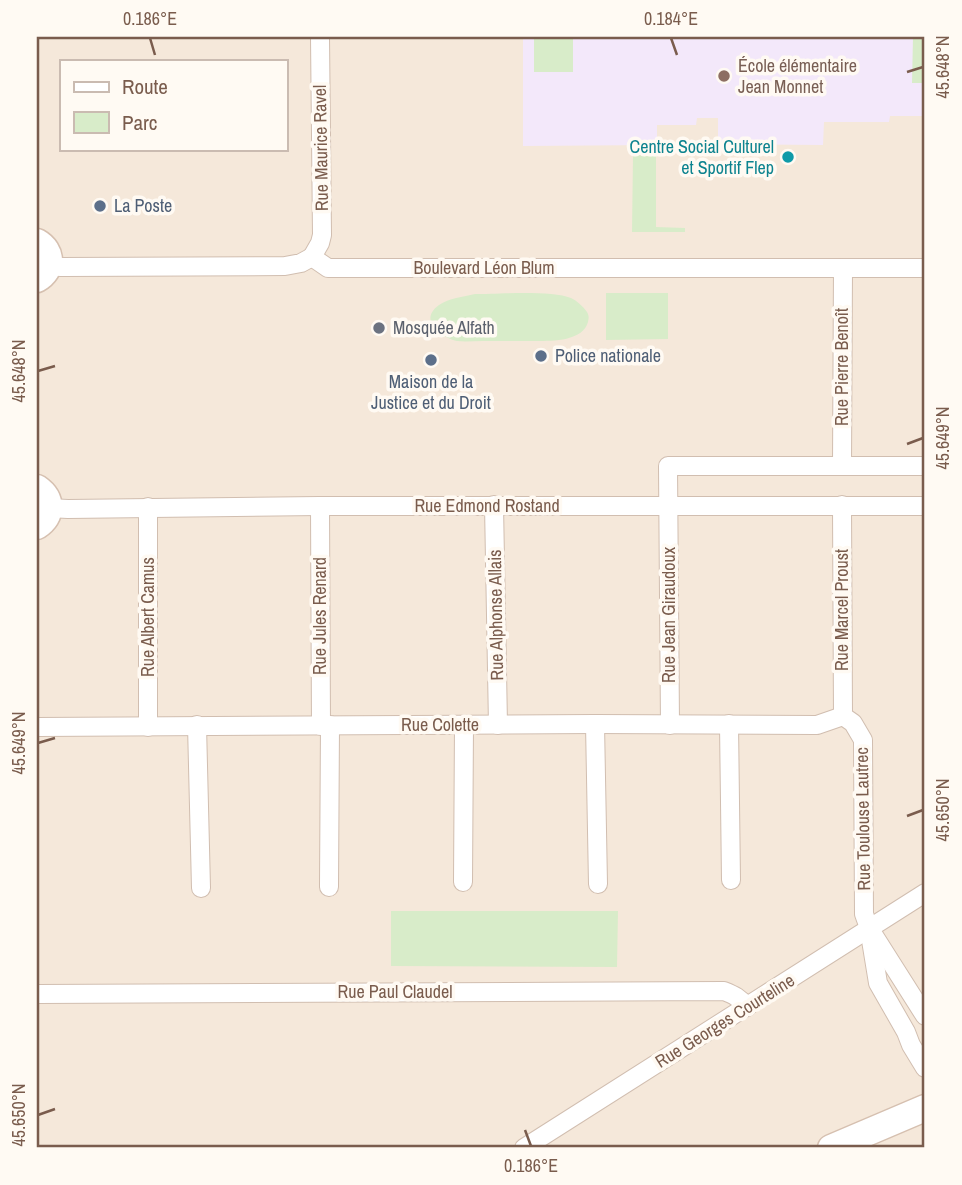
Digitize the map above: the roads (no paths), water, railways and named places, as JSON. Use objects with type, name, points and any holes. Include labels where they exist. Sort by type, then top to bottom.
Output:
[{"type":"main road","points":[[37,242],[48,253],[43,272]]},
{"type":"main road","points":[[831,1148],[925,1108]]},
{"type":"street","name":"Rue Maurice Ravel","points":[[312,257],[322,235],[320,37]]},
{"type":"street","name":"Boulevard Léon Blum","points":[[312,257],[328,268],[925,268]]},
{"type":"street","points":[[43,272],[61,267],[285,266],[301,263],[312,257]]},
{"type":"street","name":"Rue Pierre Benoît","points":[[842,465],[843,268]]},
{"type":"street","points":[[842,465],[925,466]]},
{"type":"street","name":"Rue Jean Giraudoux","points":[[670,724],[668,466],[842,465]]},
{"type":"street","name":"Rue Alphonse Allais","points":[[494,505],[498,725]]},
{"type":"street","name":"Rue Marcel Proust","points":[[842,505],[843,716]]},
{"type":"street","name":"Rue Jules Renard","points":[[320,506],[329,887]]},
{"type":"street","name":"Rue Edmond Rostand","points":[[41,508],[925,506]]},
{"type":"street","name":"Rue Albert Camus","points":[[148,507],[148,727]]},
{"type":"street","name":"Rue Colette","points":[[37,727],[817,725],[843,716]]},
{"type":"street","name":"Rue Toulouse Lautrec","points":[[843,716],[853,723],[863,740],[864,914],[869,928],[878,983],[925,1068]]},
{"type":"street","points":[[595,724],[598,884]]},
{"type":"street","points":[[729,724],[730,880]]},
{"type":"street","points":[[197,725],[201,888]]},
{"type":"street","points":[[463,882],[464,725]]},
{"type":"street","name":"Rue Georges Courteline","points":[[524,1148],[925,893]]},
{"type":"street","points":[[869,928],[925,1016]]},
{"type":"street","name":"Rue Paul Claudel","points":[[37,994],[724,991],[741,999],[747,1007]]},
{"type":"place","name":"École élémentaire Jean Monnet","points":[[724,76]]},
{"type":"place","name":"Centre Social Culturel et Sportif Flep","points":[[788,157]]},
{"type":"place","name":"La Poste","points":[[100,206]]},
{"type":"place","name":"Mosquée Alfath","points":[[379,328]]},
{"type":"place","name":"Police nationale","points":[[541,356]]},
{"type":"place","name":"Maison de la Justice et du Droit","points":[[431,360]]}]
